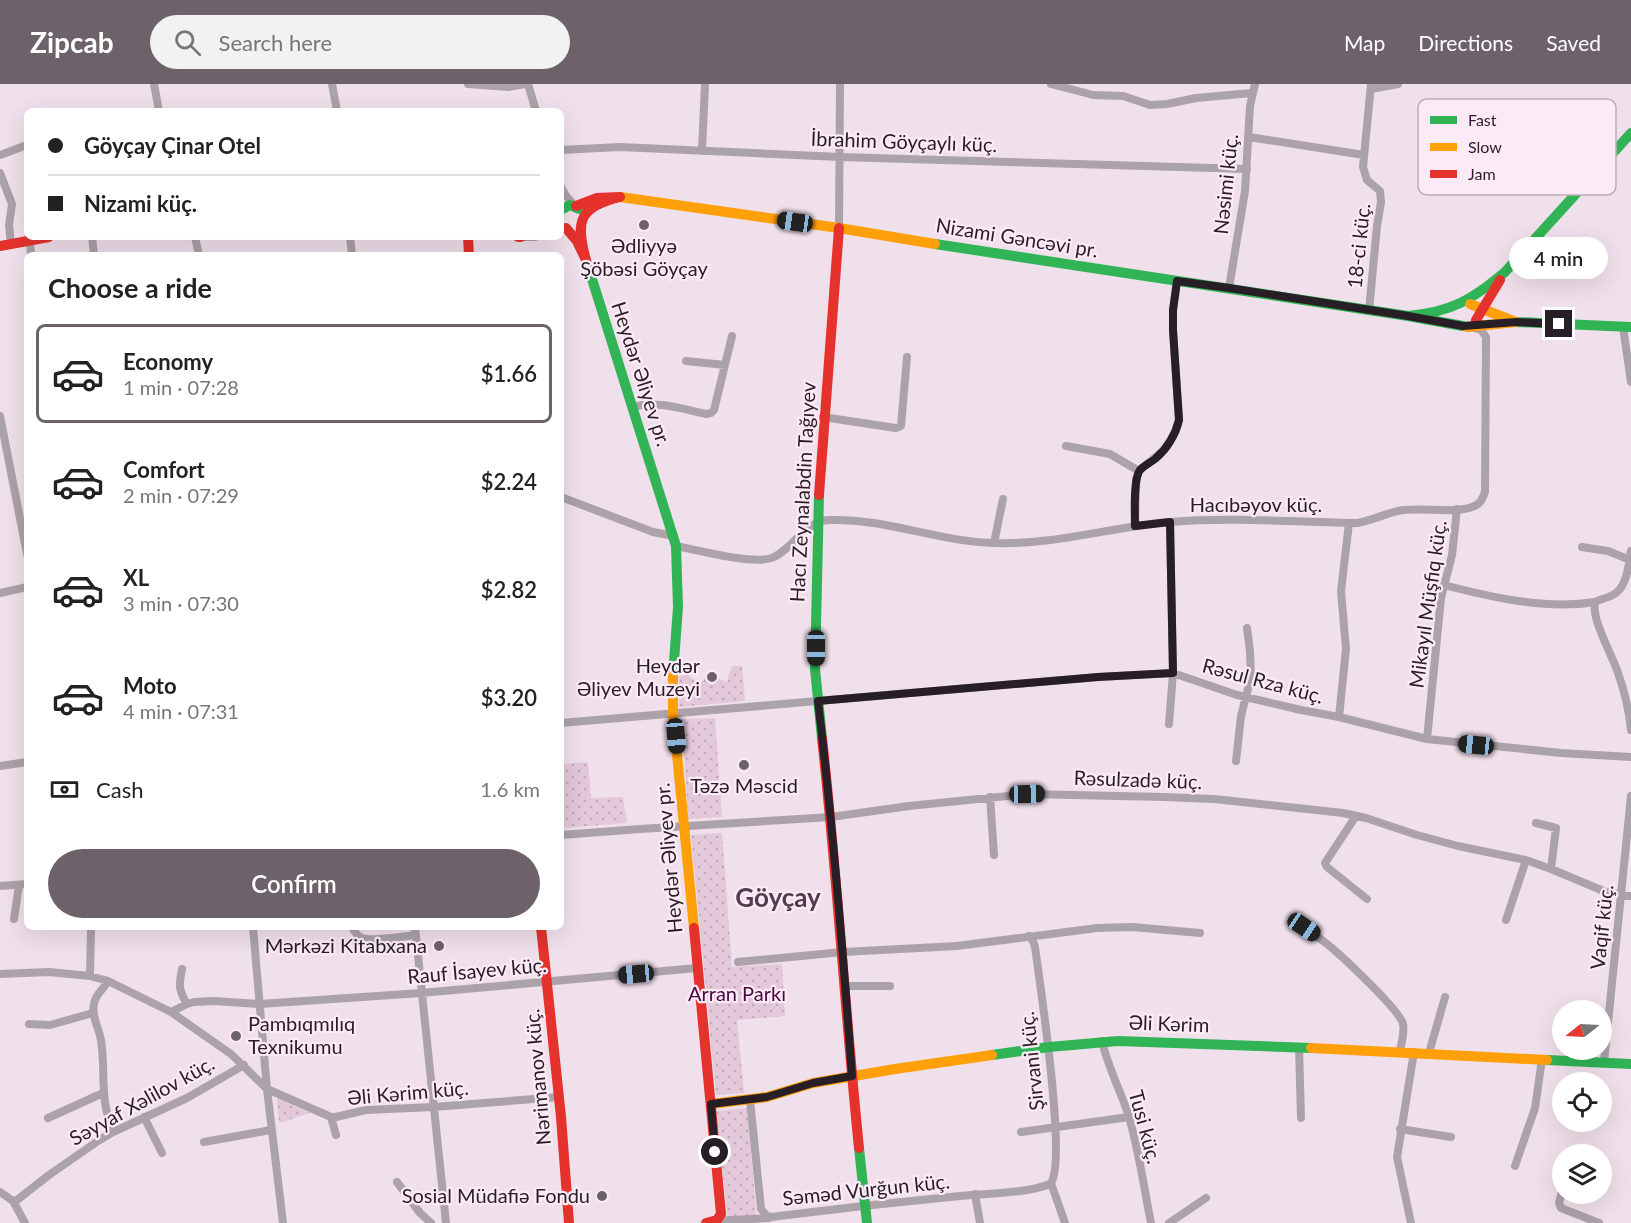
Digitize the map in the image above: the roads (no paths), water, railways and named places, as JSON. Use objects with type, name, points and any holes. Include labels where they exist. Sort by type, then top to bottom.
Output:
[{"type":"main road","points":[[1616,149],[1631,132]]},
{"type":"main road","points":[[1468,324],[1456,322],[1454,315],[1456,308],[1466,304],[1505,272],[1574,195]]},
{"type":"main road","name":"Nizami Gəncəvi pr.","points":[[564,208],[570,205],[576,206],[596,197],[621,197],[839,228],[1408,316]]},
{"type":"main road","points":[[564,227],[574,229],[597,205],[621,197]]},
{"type":"main road","points":[[576,206],[582,215],[582,243],[586,260]]},
{"type":"main road","name":"Hacı Zeynalabdin Tağıyev","points":[[839,228],[823,417],[817,521],[815,669],[831,817],[852,1076],[867,1223]]},
{"type":"main road","points":[[564,229],[577,241],[586,260]]},
{"type":"main road","points":[[5,245],[35,240]]},
{"type":"main road","name":"Heydər Əliyev pr.","points":[[586,260],[675,541],[678,616],[672,684],[711,1104],[714,1221]]},
{"type":"main road","points":[[1468,324],[1483,309],[1505,272]]},
{"type":"main road","points":[[1466,304],[1476,309],[1477,313],[1468,324]]},
{"type":"main road","points":[[1408,316],[1466,304],[1516,322]]},
{"type":"main road","points":[[1408,316],[1468,324],[1516,322],[1627,327]]},
{"type":"main road","name":"Nərimanov küç.","points":[[542,930],[569,1223]]},
{"type":"main road","name":"Əli Kərim","points":[[711,1104],[778,1095],[813,1083],[852,1076],[1102,1041],[1414,1052],[1631,1064]]},
{"type":"street","points":[[154,84],[158,108]]},
{"type":"street","points":[[332,84],[336,108]]},
{"type":"street","points":[[468,84],[508,87],[527,84],[535,108]]},
{"type":"street","points":[[702,151],[705,84]]},
{"type":"street","points":[[839,228],[840,84]]},
{"type":"street","points":[[1051,84],[1093,95],[1123,96],[1150,105],[1252,93]]},
{"type":"street","name":"Nəsimi küç.","points":[[1229,288],[1245,190],[1250,105],[1255,84]]},
{"type":"street","points":[[1371,87],[1398,84]]},
{"type":"street","name":"18-ci küç.","points":[[1369,311],[1381,195],[1377,188],[1367,180],[1363,167],[1371,87]]},
{"type":"street","points":[[1249,137],[1364,155]]},
{"type":"street","points":[[0,155],[24,146]]},
{"type":"street","name":"İbrahim Göyçaylı küç.","points":[[564,150],[620,147],[840,157],[1247,169]]},
{"type":"street","points":[[0,173],[12,204],[5,245]]},
{"type":"street","points":[[564,193],[576,206]]},
{"type":"street","points":[[30,241],[32,252]]},
{"type":"street","points":[[1135,526],[1139,471],[1165,449],[1176,431],[1179,420],[1173,330],[1177,281]]},
{"type":"street","name":"Hacıbəyov küç.","points":[[817,521],[865,521],[966,540],[1028,543],[1170,522],[1197,520],[1349,523],[1368,521],[1412,509],[1457,509],[1478,505],[1485,492],[1486,337],[1481,330],[1468,324]]},
{"type":"street","points":[[1627,327],[1631,382]]},
{"type":"street","points":[[632,407],[658,404],[706,414],[711,413],[714,410],[732,336]]},
{"type":"street","points":[[823,417],[896,428],[901,426],[907,357]]},
{"type":"street","points":[[686,361],[725,365]]},
{"type":"street","points":[[0,416],[4,455],[24,541]]},
{"type":"street","points":[[1066,446],[1110,454],[1139,471]]},
{"type":"street","points":[[564,498],[675,541],[728,557],[767,560],[773,558],[817,521]]},
{"type":"street","points":[[994,543],[1003,499]]},
{"type":"street","name":"Mikayıl Müşfiq küç.","points":[[1427,739],[1441,598],[1452,555],[1457,509]]},
{"type":"street","points":[[1169,724],[1173,673],[1170,522]]},
{"type":"street","points":[[1339,717],[1346,649],[1341,591],[1349,523]]},
{"type":"street","points":[[1582,546],[1608,550],[1630,560]]},
{"type":"street","points":[[1444,585],[1513,600],[1579,605],[1595,602],[1620,590],[1631,551]]},
{"type":"street","points":[[0,593],[24,588]]},
{"type":"street","points":[[1620,590],[1631,592]]},
{"type":"street","points":[[1595,602],[1594,612],[1626,698],[1631,730]]},
{"type":"street","points":[[1236,761],[1241,716],[1251,677],[1251,651],[1247,628]]},
{"type":"street","name":"Rəsul Rza küç.","points":[[564,723],[1098,677],[1173,673],[1246,697],[1427,739],[1561,753],[1631,757]]},
{"type":"street","points":[[0,766],[24,762]]},
{"type":"street","name":"Rəsulzadə küç.","points":[[564,835],[831,817],[909,806],[1027,794],[1163,796],[1214,799],[1343,813],[1438,841],[1526,860],[1606,892],[1631,896]]},
{"type":"street","name":"Vaqif küç.","points":[[1604,1062],[1631,796]]},
{"type":"street","points":[[990,797],[994,855]]},
{"type":"street","points":[[1356,816],[1325,863],[1367,899]]},
{"type":"street","points":[[1536,823],[1556,828],[1551,869]]},
{"type":"street","points":[[1506,920],[1526,860]]},
{"type":"street","points":[[0,886],[23,884],[14,919]]},
{"type":"street","points":[[738,962],[843,952],[957,946],[1116,927],[1200,933]]},
{"type":"street","points":[[1304,927],[1341,956],[1401,1018],[1404,1026],[1400,1052]]},
{"type":"street","points":[[90,976],[91,930]]},
{"type":"street","points":[[253,930],[267,1089],[284,1223]]},
{"type":"street","points":[[354,930],[362,938],[372,939],[416,931],[446,1223]]},
{"type":"street","name":"Şirvani küç.","points":[[1029,936],[1035,947],[1048,1047],[1055,1126],[1056,1163],[1052,1183]]},
{"type":"street","name":"Rauf İsayev küç.","points":[[187,1004],[213,1001],[260,1004],[422,993],[698,968]]},
{"type":"street","points":[[171,1012],[187,1004],[180,994],[182,969]]},
{"type":"street","points":[[0,974],[50,972],[90,976],[108,981],[171,1012],[231,1054],[267,1089]]},
{"type":"street","points":[[108,981],[95,998],[93,1014],[101,1043],[103,1093],[113,1132]]},
{"type":"street","points":[[845,986],[890,986]]},
{"type":"street","points":[[1429,1053],[1445,997]]},
{"type":"street","points":[[29,1024],[50,1025],[93,1014]]},
{"type":"street","name":"Tusi küç.","points":[[1102,1041],[1107,1061],[1129,1117],[1151,1223]]},
{"type":"street","points":[[1299,1047],[1301,1118]]},
{"type":"street","points":[[1411,1223],[1397,1157],[1414,1052]]},
{"type":"street","name":"Səyyaf Xəlilov küç.","points":[[13,1201],[78,1153],[113,1132],[187,1098],[245,1066],[254,1069],[262,1063],[264,1057]]},
{"type":"street","points":[[1515,1166],[1535,1108],[1542,1059]]},
{"type":"street","name":"Əli Kərim küç.","points":[[267,1089],[331,1117],[366,1110],[559,1097]]},
{"type":"street","points":[[48,1118],[103,1093]]},
{"type":"street","name":"Səməd Vurğun küç.","points":[[750,1100],[761,1209],[766,1216],[1046,1186],[1052,1183]]},
{"type":"street","points":[[144,1117],[162,1153]]},
{"type":"street","points":[[331,1117],[336,1135]]},
{"type":"street","points":[[1021,1131],[1129,1117]]},
{"type":"street","points":[[1400,1129],[1451,1137]]},
{"type":"street","points":[[204,1142],[272,1130]]},
{"type":"street","points":[[397,1182],[420,1213],[431,1223]]},
{"type":"street","points":[[1052,1183],[1065,1223]]},
{"type":"street","points":[[0,1192],[13,1201],[25,1223]]},
{"type":"street","points":[[975,1194],[980,1223]]},
{"type":"street","points":[[1169,1223],[1206,1198]]},
{"type":"street","points":[[1559,1204],[1561,1208],[1599,1223]]},
{"type":"street","points":[[714,1221],[771,1217]]},
{"type":"place","name":"Ədliyyə Şöbəsi Göyçay","points":[[644,225]]},
{"type":"place","name":"Heydər Əliyev Muzeyi","points":[[712,677]]},
{"type":"place","name":"Təzə Məscid","points":[[744,765]]},
{"type":"place","name":"Mərkəzi Kitabxana","points":[[439,946]]},
{"type":"place","name":"Pambıqmılıq Texnikumu","points":[[236,1036]]},
{"type":"place","name":"Sosial Müdafiə Fondu","points":[[602,1196]]},
{"type":"district","name":"Göyçay","points":[[778,898]]},
{"type":"park label","name":"Arran Parkı","points":[[737,994]]}]
